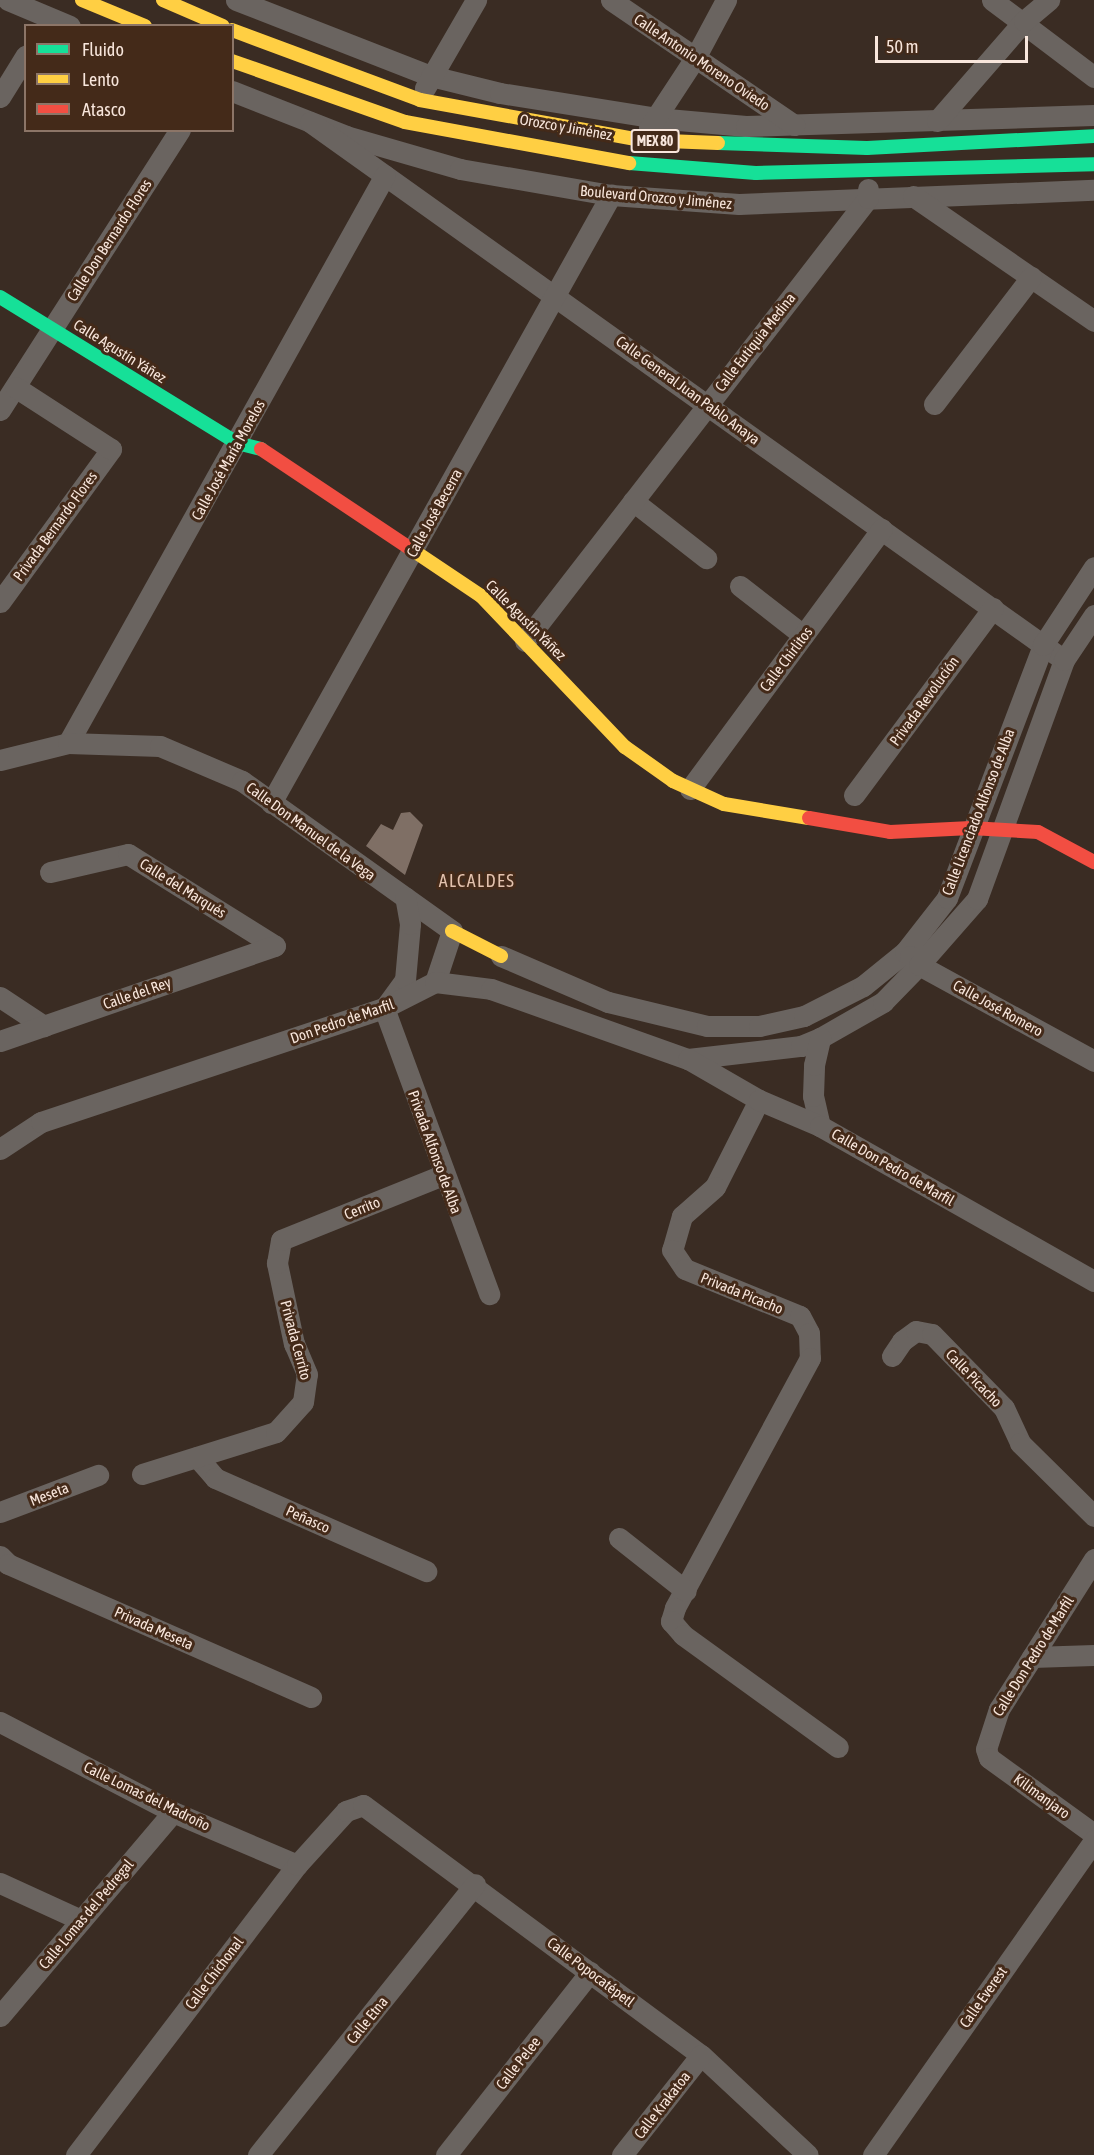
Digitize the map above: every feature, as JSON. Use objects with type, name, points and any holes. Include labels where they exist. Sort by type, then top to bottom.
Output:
[{"type":"main road","points":[[82,0],[140,24]]},
{"type":"main road","points":[[164,0],[218,24]]},
{"type":"main road","name":"Orozco y Jiménez","points":[[234,31],[420,100],[641,140],[867,148],[1094,136]]},
{"type":"main road","name":"Orozco y Jiménez","points":[[234,62],[405,122],[633,164],[756,173],[1094,164]]},
{"type":"main road","name":"Calle Agustín Yáñez","points":[[0,297],[237,443],[258,447],[481,596],[625,747],[673,781],[724,804],[890,832],[988,828],[1038,832],[1094,862]]},
{"type":"main road","name":"Calle Don Manuel de la Vega","points":[[452,931],[501,956]]},
{"type":"street","points":[[8,0],[50,14],[67,24]]},
{"type":"street","name":"Orozco y Jiménez","points":[[236,0],[431,76],[500,93],[656,118],[746,126],[1094,115]]},
{"type":"street","points":[[420,100],[431,76],[476,0]]},
{"type":"street","name":"Calle Antonio Moreno Oviedo","points":[[611,0],[794,125]]},
{"type":"street","points":[[641,140],[695,58],[726,0]]},
{"type":"street","points":[[992,0],[1024,21],[1094,76]]},
{"type":"street","points":[[937,121],[1024,21],[1049,0]]},
{"type":"street","points":[[0,97],[24,58]]},
{"type":"street","name":"Boulevard Orozco y Jiménez","points":[[234,92],[310,122],[460,170],[611,195],[739,204],[1094,190]]},
{"type":"street","name":"Calle General Juan Pablo Anaya","points":[[310,122],[1064,660]]},
{"type":"street","name":"Calle Don Bernardo Flores","points":[[0,410],[179,132]]},
{"type":"street","points":[[867,148],[868,198]]},
{"type":"street","name":"Calle José María Morelos","points":[[68,743],[385,175]]},
{"type":"street","name":"Calle José Becerra","points":[[271,803],[611,195]]},
{"type":"street","points":[[913,196],[1094,321]]},
{"type":"street","name":"Calle Eutiquia Medina","points":[[525,641],[868,198]]},
{"type":"street","points":[[934,404],[1031,278]]},
{"type":"street","name":"Privada Bernardo Flores","points":[[0,602],[111,449],[15,387]]},
{"type":"street","points":[[633,501],[706,558]]},
{"type":"street","name":"Calle Chirlitos","points":[[690,789],[882,529]]},
{"type":"street","name":"Calle Licenciado Alfonso de Alba","points":[[501,956],[608,1002],[707,1026],[759,1026],[813,1011],[912,958],[976,899],[988,828],[1043,645],[1094,567]]},
{"type":"street","points":[[740,586],[803,635]]},
{"type":"street","name":"Privada Revolución","points":[[855,795],[993,608]]},
{"type":"street","name":"Calle Licenciado Alfonso de Alba","points":[[688,1059],[801,1046],[820,1038],[883,1002],[912,958],[988,828],[1064,660],[1094,615]]},
{"type":"street","name":"Calle Don Manuel de la Vega","points":[[0,760],[68,743],[160,746],[242,781],[452,931]]},
{"type":"street","name":"Calle del Marqués","points":[[50,873],[129,854],[275,946]]},
{"type":"street","points":[[384,1008],[405,980],[410,924],[405,897]]},
{"type":"street","points":[[452,931],[435,982],[491,989],[688,1059]]},
{"type":"street","name":"Calle del Rey","points":[[0,1041],[275,946]]},
{"type":"street","name":"Calle José Romero","points":[[912,958],[1094,1061]]},
{"type":"street","name":"Don Pedro de Marfil","points":[[0,1149],[41,1122],[384,1008],[435,982]]},
{"type":"street","points":[[0,997],[44,1026]]},
{"type":"street","name":"Privada Alfonso de Alba","points":[[384,1008],[443,1175],[489,1294]]},
{"type":"street","points":[[820,1038],[814,1065],[813,1096],[820,1126]]},
{"type":"street","name":"Calle Don Pedro de Marfil","points":[[688,1059],[759,1100],[820,1126],[1094,1281]]},
{"type":"street","name":"Privada Picacho","points":[[759,1100],[715,1187],[682,1216],[672,1250],[685,1269],[800,1316],[809,1333],[810,1358],[671,1618],[673,1626],[838,1747]]},
{"type":"street","name":"Cerrito","points":[[281,1240],[443,1175]]},
{"type":"street","name":"Privada Cerrito","points":[[142,1474],[276,1432],[303,1402],[307,1374],[294,1344],[278,1263],[281,1240]]},
{"type":"street","name":"Calle Picacho","points":[[892,1356],[902,1341],[916,1331],[932,1334],[1004,1408],[1020,1443],[1094,1516]]},
{"type":"street","name":"Peñasco","points":[[197,1457],[215,1478],[426,1571]]},
{"type":"street","name":"Meseta","points":[[0,1512],[98,1475]]},
{"type":"street","points":[[619,1538],[686,1591]]},
{"type":"street","name":"Privada Meseta","points":[[0,1556],[8,1564],[311,1697]]},
{"type":"street","name":"Calle Don Pedro de Marfil","points":[[989,1758],[986,1749],[990,1728],[1094,1559]]},
{"type":"street","points":[[1032,1657],[1094,1655]]},
{"type":"street","name":"Calle Lomas del Madroño","points":[[0,1722],[173,1812],[297,1865]]},
{"type":"street","name":"Kilimanjaro","points":[[989,1758],[1094,1834]]},
{"type":"street","name":"Calle Chichonal","points":[[76,2155],[297,1865],[346,1811],[363,1805]]},
{"type":"street","name":"Calle Popocatépetl","points":[[363,1805],[475,1884],[701,2055],[808,2155]]},
{"type":"street","name":"Calle Lomas del Pedregal","points":[[0,2016],[173,1812]]},
{"type":"street","name":"Calle Everest","points":[[873,2155],[1094,1840]]},
{"type":"street","points":[[0,1883],[81,1920]]},
{"type":"street","name":"Calle Etna","points":[[258,2155],[475,1884]]},
{"type":"street","name":"Calle Pelee","points":[[446,2155],[590,1972]]},
{"type":"street","name":"Calle Krakatoa","points":[[622,2155],[701,2055]]},
{"type":"building","points":[[410,812],[423,825],[405,875],[366,846],[381,824],[393,830],[401,813]]},
{"type":"traffic: fast","points":[[718,143],[867,148],[1094,136]]},
{"type":"traffic: fast","points":[[629,163],[756,173],[1094,164]]},
{"type":"traffic: fast","points":[[0,297],[237,443],[261,449]]},
{"type":"traffic: slow","points":[[82,0],[140,24]]},
{"type":"traffic: slow","points":[[163,0],[218,24]]},
{"type":"traffic: slow","points":[[234,31],[420,100],[641,140],[718,143]]},
{"type":"traffic: slow","points":[[234,62],[405,122],[629,163]]},
{"type":"traffic: slow","points":[[414,551],[481,596],[625,747],[673,781],[724,804],[809,818]]},
{"type":"traffic: slow","points":[[452,931],[501,956]]},
{"type":"traffic: jam","points":[[261,449],[414,551]]},
{"type":"traffic: jam","points":[[809,818],[890,832],[971,828],[1038,832],[1094,862]]},
{"type":"district","name":"ALCALDES","points":[[477,881]]}]
